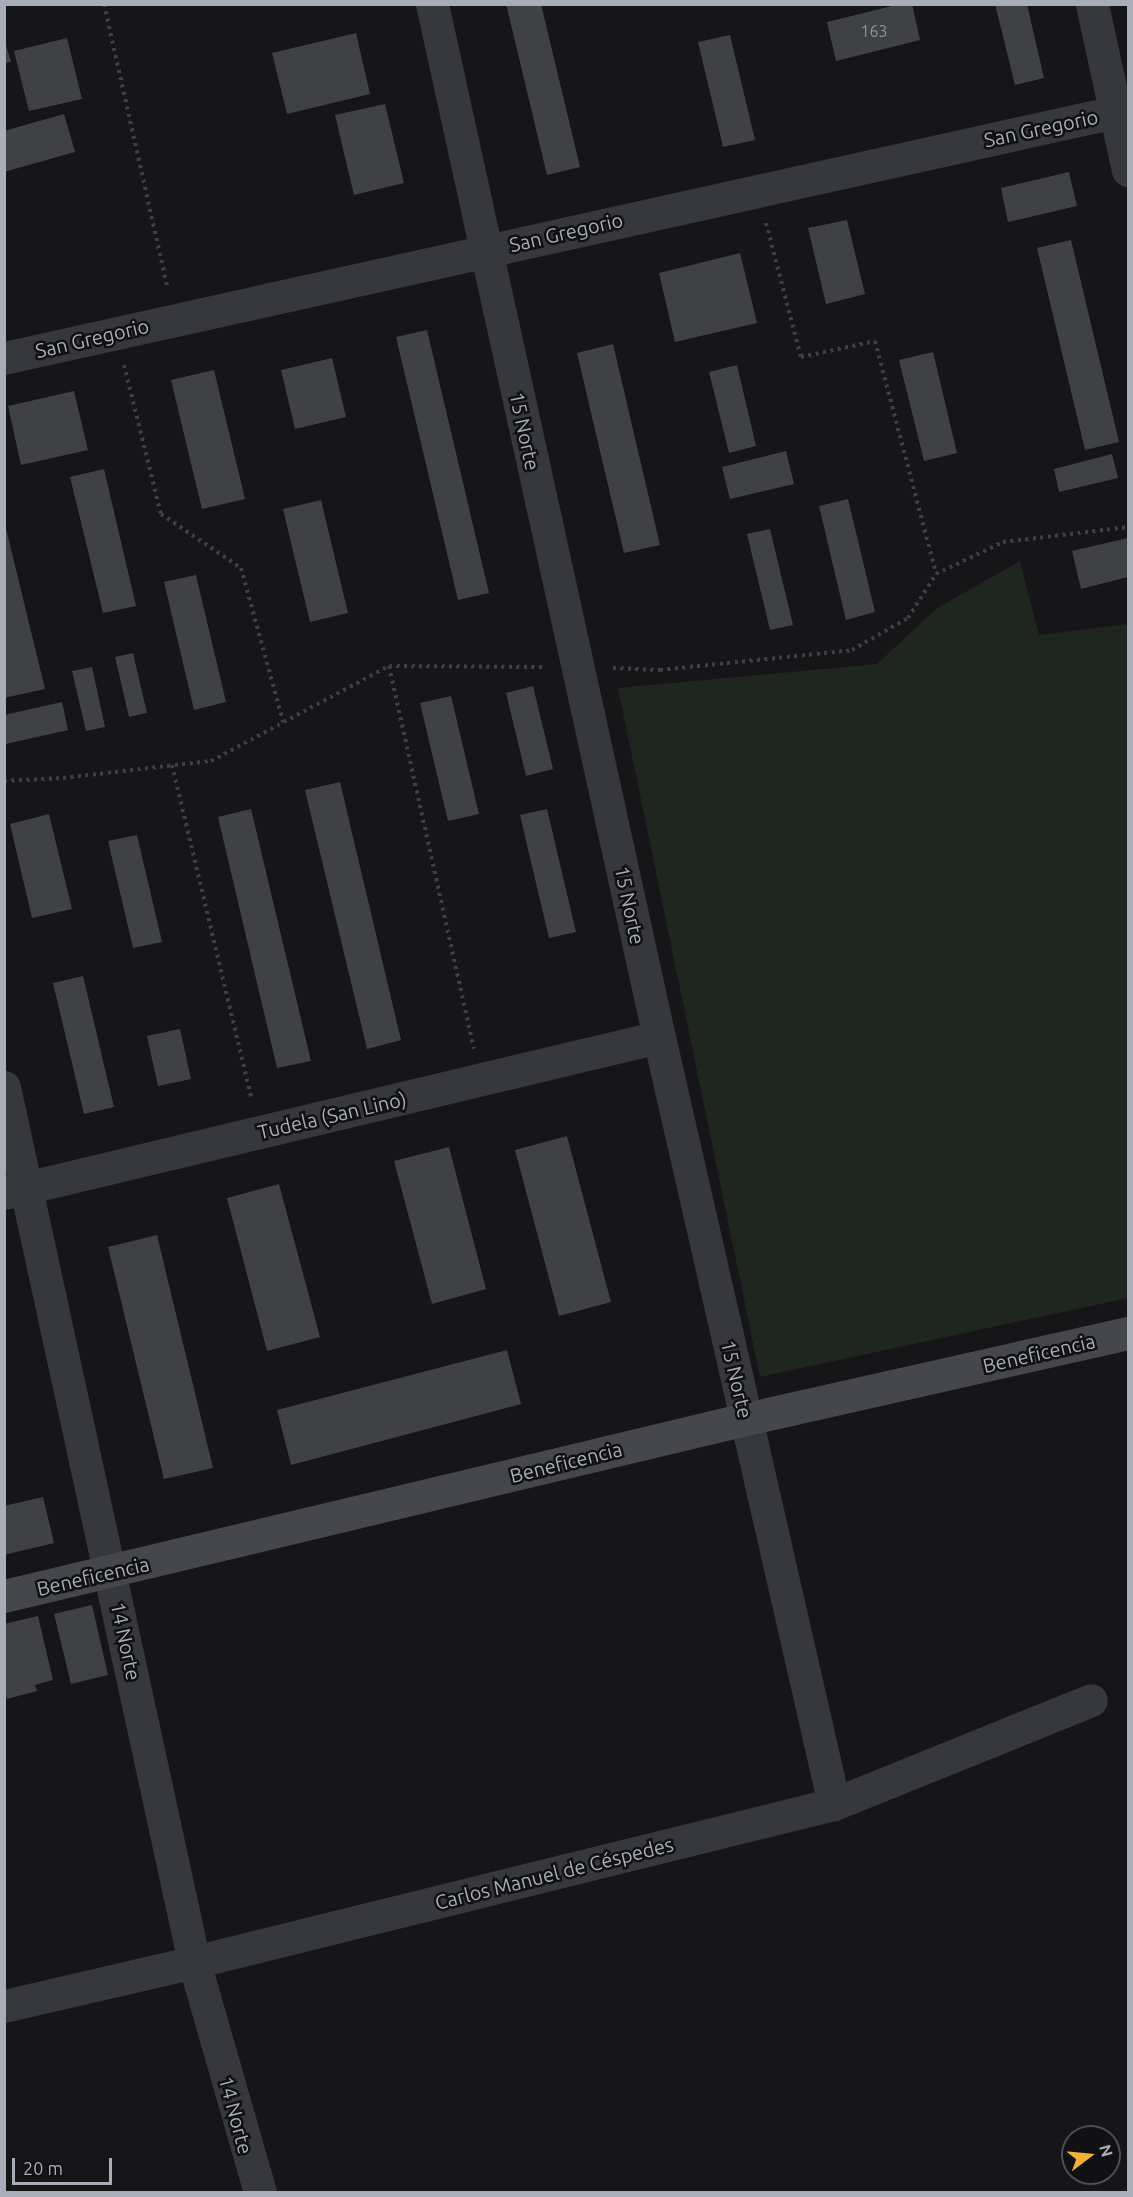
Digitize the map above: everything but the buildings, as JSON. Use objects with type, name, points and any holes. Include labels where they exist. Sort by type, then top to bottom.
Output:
[{"type":"main road","name":"Beneficencia","points":[[4,1596],[746,1419],[1128,1333]]},
{"type":"street","name":"15 Norte","points":[[432,4],[659,1037],[834,1804]]},
{"type":"street","points":[[1092,4],[1122,110],[1128,170]]},
{"type":"street","name":"San Gregorio","points":[[4,358],[1122,110]]},
{"type":"street","name":"Tudela (San Lino)","points":[[16,1191],[659,1037]]},
{"type":"street","name":"14 Norte","points":[[4,1087],[16,1191],[112,1572],[194,1962],[260,2193]]},
{"type":"street","name":"Carlos Manuel de Céspedes","points":[[4,2006],[194,1962],[834,1804],[1091,1700]]},
{"type":"path","points":[[104,4],[175,320]]},
{"type":"path","points":[[758,190],[801,357],[875,341],[936,574]]},
{"type":"path","points":[[116,332],[161,514],[241,568],[283,722]]},
{"type":"path","points":[[389,666],[481,1080]]},
{"type":"path","points":[[172,765],[260,1132]]},
{"type":"shaded area","points":[[1020,561],[1039,635],[1128,624],[1128,1298],[760,1377],[618,688],[877,664],[937,608]]}]
